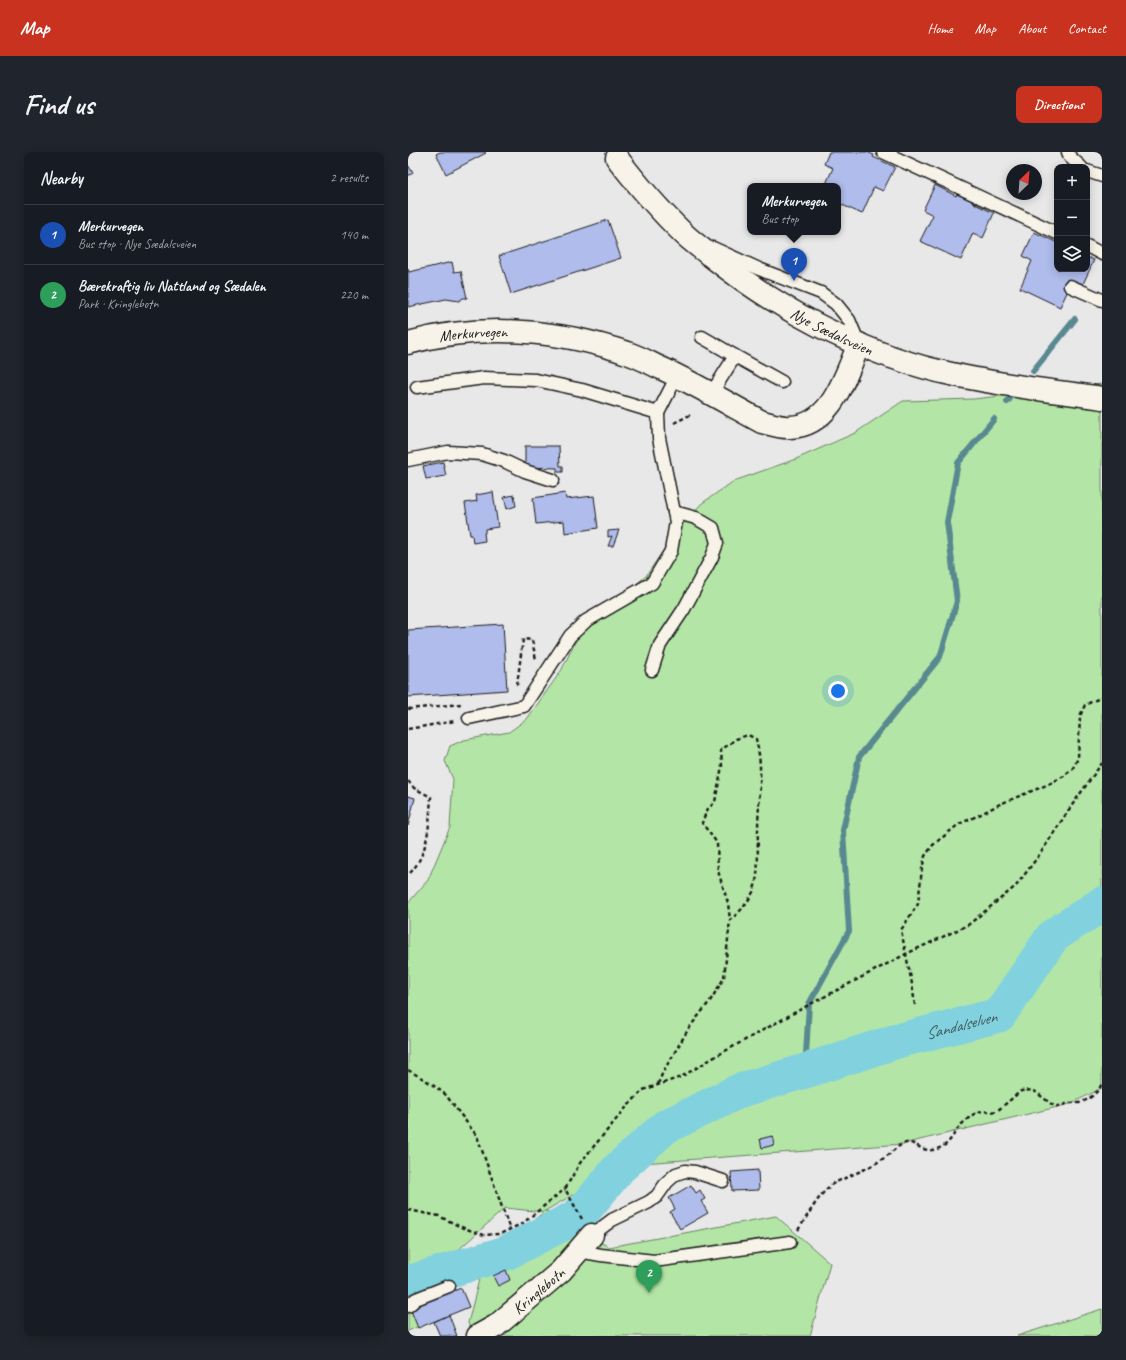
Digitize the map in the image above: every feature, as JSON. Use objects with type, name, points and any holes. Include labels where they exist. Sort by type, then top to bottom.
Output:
[{"type":"street","name":"Nye Sædalsveien","points":[[617,158],[643,191],[683,234],[731,272],[768,297],[810,321],[859,344],[897,359],[937,371],[990,382],[1102,398]]},
{"type":"street","name":"Merkurvegen","points":[[408,344],[459,332],[507,331],[553,335],[588,342],[631,354],[677,376],[762,422],[775,426],[790,427],[805,424],[820,416],[829,406],[841,386],[859,344]]},
{"type":"street","name":"Kringlebotn","points":[[478,1336],[496,1326],[561,1271],[585,1243]]},
{"type":"lane","points":[[883,152],[1054,231]]},
{"type":"lane","points":[[1068,152],[1070,157],[1078,164]]},
{"type":"lane","points":[[1090,172],[1102,176]]},
{"type":"lane","points":[[683,234],[758,269],[821,293],[836,304],[849,320],[859,344]]},
{"type":"lane","points":[[1090,248],[1102,254]]},
{"type":"lane","points":[[1070,286],[1102,300]]},
{"type":"lane","points":[[702,337],[782,382]]},
{"type":"lane","points":[[711,394],[734,356]]},
{"type":"lane","points":[[469,718],[524,706],[570,636],[586,621],[652,583],[671,551],[676,522],[659,438],[658,413],[677,376]]},
{"type":"lane","points":[[417,387],[484,378],[536,380],[582,390],[658,413]]},
{"type":"lane","points":[[408,460],[448,452],[482,454],[553,480]]},
{"type":"lane","points":[[652,670],[660,645],[684,609],[712,557],[717,543],[713,528],[696,518],[674,512]]},
{"type":"lane","points":[[724,1181],[696,1172],[685,1171],[676,1174],[667,1182],[657,1196],[649,1202],[612,1220],[585,1243],[600,1255],[654,1261],[790,1242]]},
{"type":"lane","points":[[408,1306],[416,1300],[449,1286]]},
{"type":"path","points":[[517,687],[523,639],[532,640],[536,662],[542,660]]},
{"type":"path","points":[[915,1005],[909,966],[901,930],[918,904],[925,856],[933,845],[959,824],[1000,804],[1049,784],[1069,772],[1073,768],[1078,758],[1080,716],[1085,705],[1102,697]]},
{"type":"path","points":[[408,709],[462,704]]},
{"type":"path","points":[[408,729],[469,718]]},
{"type":"path","points":[[658,1084],[663,1072],[689,1028],[710,1001],[724,978],[730,920],[728,903],[718,871],[717,843],[702,824],[706,810],[715,802],[722,766],[721,750],[736,739],[748,735],[756,739],[759,752],[760,786],[758,864],[753,890],[744,907],[730,920]]},
{"type":"path","points":[[408,1210],[439,1216],[461,1227],[484,1235],[500,1234],[523,1223],[565,1189],[580,1163],[624,1110],[643,1090],[681,1077],[803,1008],[906,954],[968,924],[1016,886],[1040,854],[1102,763]]},
{"type":"path","points":[[408,781],[414,788],[431,797],[429,828],[426,842],[416,865],[408,875]]},
{"type":"path","points":[[408,1070],[444,1094],[477,1136],[510,1230]]},
{"type":"path","points":[[790,1242],[820,1197],[830,1185],[878,1162],[889,1155],[899,1145],[912,1142],[925,1150],[937,1149],[951,1141],[957,1130],[975,1113],[981,1111],[997,1111],[1021,1091],[1033,1090],[1054,1106],[1059,1107],[1069,1103],[1079,1102],[1095,1094],[1099,1090],[1102,1083]]},
{"type":"path","points":[[565,1189],[580,1216]]},
{"type":"green space","points":[[1102,384],[1102,1088],[1070,1104],[903,1144],[643,1163],[619,1168],[545,1211],[574,1218],[580,1231],[609,1247],[776,1216],[830,1263],[810,1336],[473,1336],[468,1323],[484,1260],[544,1212],[505,1208],[456,1252],[424,1324],[408,1331],[408,903],[428,880],[450,827],[453,779],[445,761],[450,746],[464,740],[509,732],[527,719],[561,671],[582,628],[646,576],[675,533],[701,504],[734,481],[796,459],[855,433],[903,401],[974,399]]},
{"type":"green space","points":[[1102,1309],[1102,1336],[1017,1336]]},
{"type":"building","points":[[440,152],[486,153],[446,174],[436,154]]},
{"type":"building","points":[[829,152],[867,152],[874,155],[873,157],[895,167],[883,191],[874,187],[862,214],[841,204],[841,183],[826,183],[833,168],[824,164]]},
{"type":"building","points":[[408,165],[413,173],[408,176]]},
{"type":"building","points":[[935,185],[956,196],[957,194],[975,202],[975,204],[994,213],[983,238],[973,233],[961,260],[920,241],[933,215],[923,210]]},
{"type":"building","points":[[608,220],[621,258],[511,294],[499,256]]},
{"type":"building","points":[[1034,232],[1054,241],[1054,272],[1088,272],[1083,284],[1073,280],[1060,307],[1020,288],[1032,261],[1023,256]]},
{"type":"building","points":[[1090,258],[1094,260],[1090,269]]},
{"type":"building","points":[[452,262],[454,272],[461,271],[467,298],[463,298],[459,301],[446,299],[408,307],[408,269],[409,272]]},
{"type":"building","points":[[525,446],[559,446],[560,466],[563,466],[563,472],[557,472],[557,468],[525,467]]},
{"type":"building","points":[[443,462],[446,476],[426,479],[423,466]]},
{"type":"building","points":[[493,492],[498,527],[485,529],[485,541],[473,543],[472,535],[470,535],[465,503],[477,501],[476,495]]},
{"type":"building","points":[[565,493],[566,499],[594,496],[598,528],[565,533],[564,521],[536,524],[533,498]]},
{"type":"building","points":[[514,495],[516,506],[507,509],[504,497]]},
{"type":"building","points":[[619,530],[613,546],[608,546],[612,536],[608,537],[608,531]]},
{"type":"building","points":[[503,624],[507,690],[408,697],[408,630]]},
{"type":"building","points":[[408,796],[415,798],[408,826]]},
{"type":"building","points":[[772,1136],[774,1145],[762,1148],[760,1139]]},
{"type":"building","points":[[758,1170],[759,1190],[732,1191],[731,1172]]},
{"type":"building","points":[[691,1185],[696,1193],[700,1190],[705,1199],[701,1201],[708,1213],[680,1229],[670,1212],[675,1209],[669,1198]]},
{"type":"building","points":[[506,1270],[510,1280],[498,1286],[493,1276]]},
{"type":"building","points":[[461,1288],[469,1307],[418,1328],[410,1308]]},
{"type":"building","points":[[449,1315],[457,1336],[440,1336],[434,1322]]},
{"type":"waterway","points":[[1033,371],[1075,319]]},
{"type":"waterway","points":[[1007,402],[1016,391]]},
{"type":"waterway","points":[[805,1071],[809,1004],[849,931],[843,830],[859,757],[940,657],[957,601],[947,522],[958,463],[994,419]]},
{"type":"waterway","points":[[1095,909],[1102,894]]},
{"type":"waterway","name":"Sandalselven","points":[[408,1283],[506,1253],[574,1218],[585,1209],[619,1168],[665,1127],[741,1090],[897,1041],[999,1015],[1053,936],[1102,904]]},
{"type":"place","name":"Merkurvegen","points":[[794,281]]},
{"type":"place","name":"Bærekraftig liv Nattland og Sædalen","points":[[649,1293]]}]
